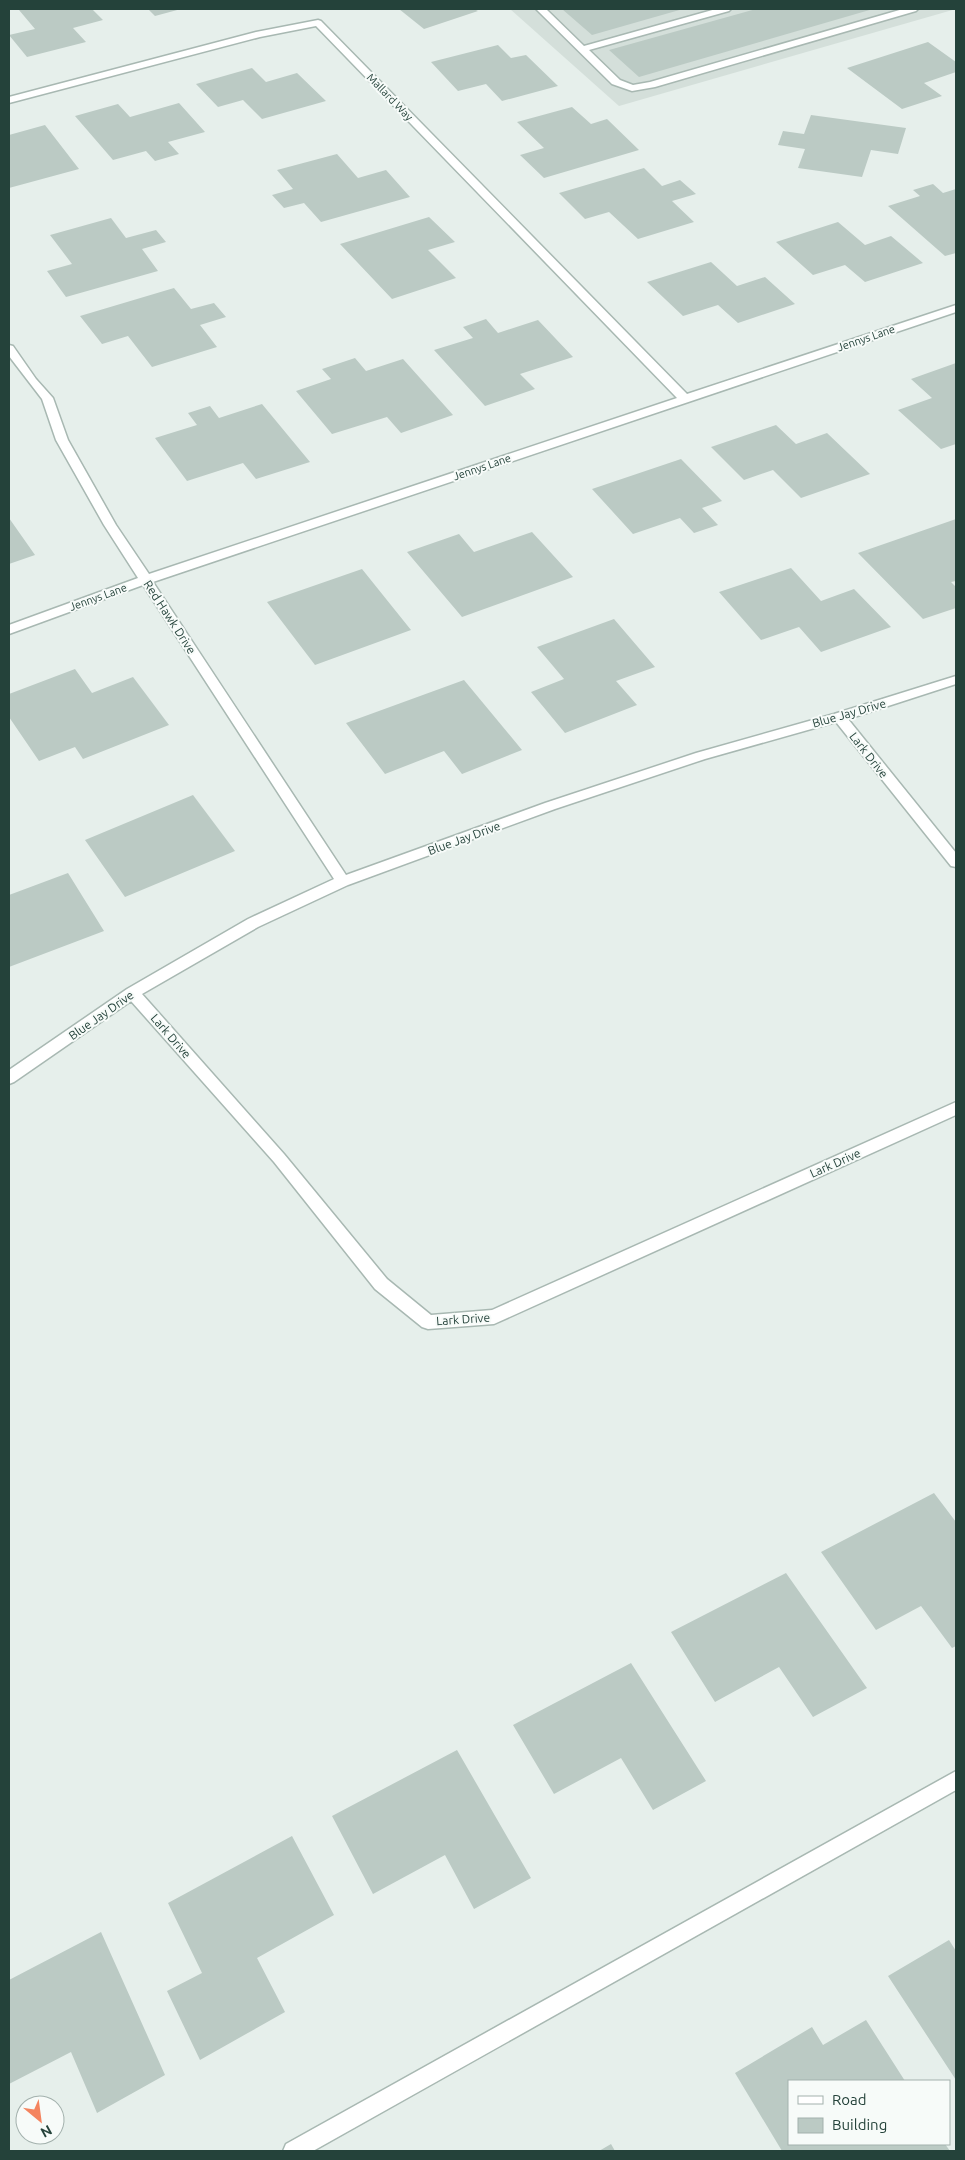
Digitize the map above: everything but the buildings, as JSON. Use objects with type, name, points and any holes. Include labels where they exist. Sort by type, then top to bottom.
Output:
[{"type":"street","points":[[541,9],[616,82],[632,88],[913,9]]},
{"type":"street","points":[[583,49],[726,9]]},
{"type":"street","name":"Mallard Way","points":[[9,100],[259,34],[318,23],[685,399]]},
{"type":"street","name":"Jennys Lane","points":[[9,630],[145,580],[956,308]]},
{"type":"street","name":"Red Hawk Drive","points":[[9,348],[32,381],[47,398],[62,440],[110,525],[344,881]]},
{"type":"street","name":"Blue Jay Drive","points":[[9,1078],[132,992],[252,923],[344,881],[550,806],[701,756],[839,717],[956,680]]},
{"type":"street","name":"Lark Drive","points":[[839,717],[956,862]]},
{"type":"street","name":"Lark Drive","points":[[132,992],[279,1158],[381,1284],[428,1322],[494,1317],[956,1108]]},
{"type":"street","points":[[293,2151],[956,1780]]},
{"type":"shaded area","points":[[510,9],[956,9],[619,106]]}]
